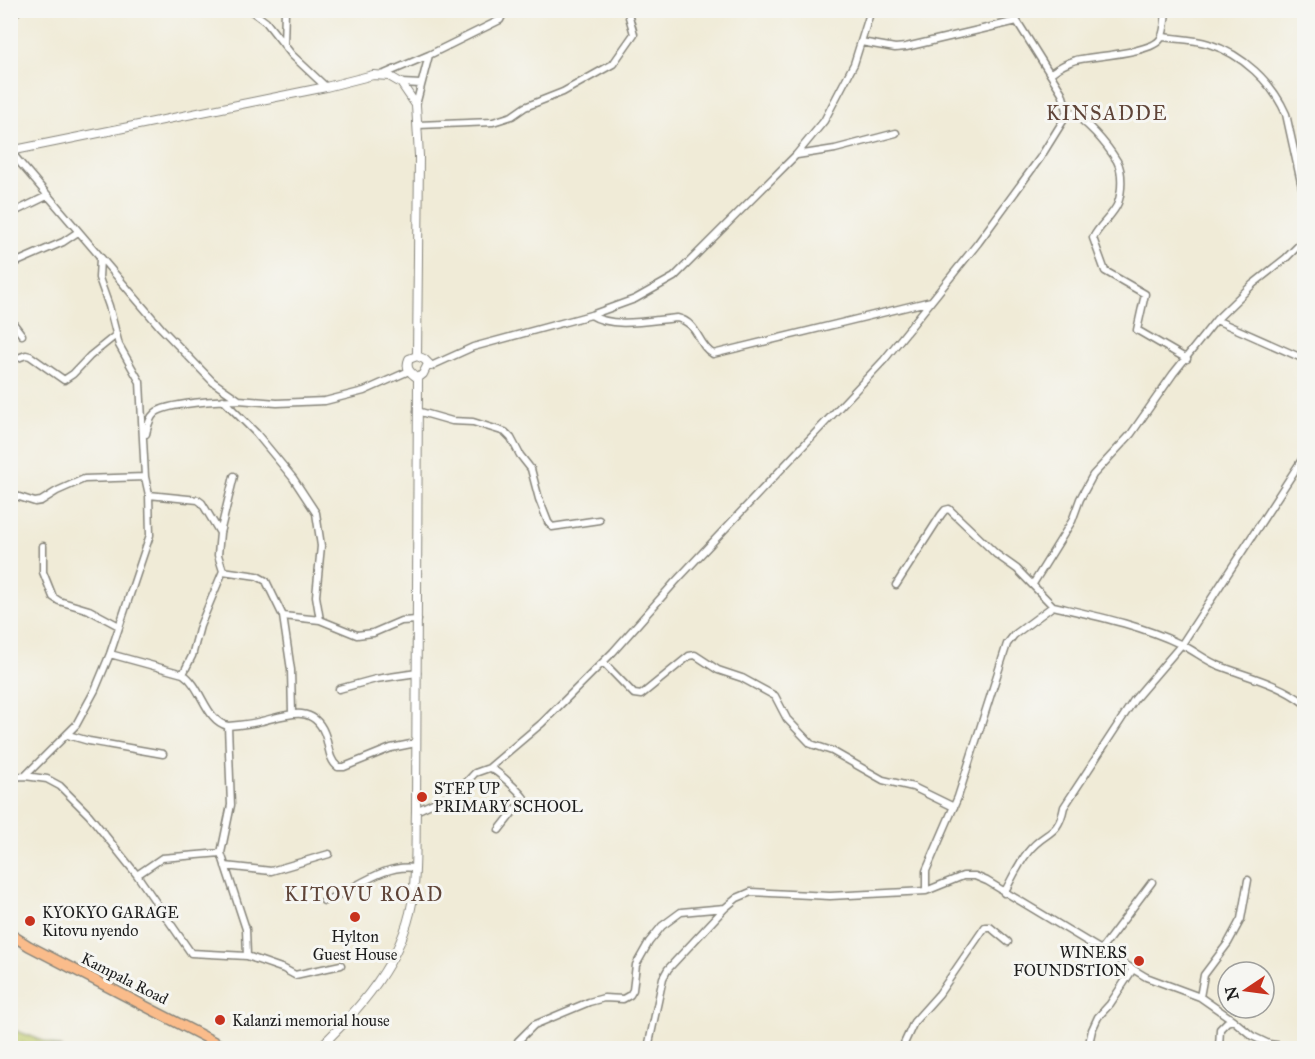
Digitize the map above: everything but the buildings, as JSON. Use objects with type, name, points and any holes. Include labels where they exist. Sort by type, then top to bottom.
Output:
[{"type":"main road","name":"Kampala Road","points":[[10,934],[226,1048]]},
{"type":"street","points":[[10,16],[19,10]]},
{"type":"street","points":[[250,10],[266,22],[284,45],[326,87]]},
{"type":"street","points":[[284,45],[285,10]]},
{"type":"street","points":[[239,400],[206,374],[161,328],[46,196],[10,151],[382,75],[500,20],[505,10]]},
{"type":"street","points":[[418,125],[492,122],[512,116],[525,107],[580,83],[613,64],[634,34],[627,10]]},
{"type":"street","points":[[319,1048],[354,1013],[375,986],[397,951],[412,904],[416,811],[418,378],[427,366],[473,347],[591,315],[635,299],[674,277],[796,155],[824,121],[854,64],[871,10]]},
{"type":"street","points":[[416,811],[457,792],[475,772],[489,768],[542,723],[603,662],[884,360],[978,243],[1040,158],[1064,121],[1067,110],[1062,93],[1051,73],[1010,10]]},
{"type":"street","points":[[1051,73],[1063,64],[1076,60],[1159,42],[1163,37],[1166,10]]},
{"type":"street","points":[[861,42],[895,48],[906,47],[1017,21]]},
{"type":"street","points":[[1163,37],[1207,43],[1243,61],[1263,78],[1280,101],[1286,114],[1305,196]]},
{"type":"street","points":[[417,356],[418,125],[416,105],[429,55]]},
{"type":"street","points":[[382,75],[401,83],[416,105]]},
{"type":"street","points":[[401,83],[421,84]]},
{"type":"street","points":[[1067,110],[1088,125],[1117,162],[1120,174],[1121,188],[1117,206],[1093,238],[1103,266],[1110,275],[1145,294],[1137,330],[1187,358]]},
{"type":"street","points":[[796,155],[835,149],[896,133]]},
{"type":"street","points":[[10,214],[46,196]]},
{"type":"street","points":[[10,265],[63,243],[78,232]]},
{"type":"street","points":[[1033,584],[1072,520],[1093,475],[1131,434],[1173,374],[1216,320],[1253,284],[1305,240]]},
{"type":"street","points":[[25,776],[69,735],[95,690],[110,654],[150,535],[140,382],[135,370],[122,352],[116,335],[99,278],[100,258]]},
{"type":"street","points":[[591,315],[600,320],[613,322],[676,318],[684,320],[691,324],[707,350],[713,354],[931,301]]},
{"type":"street","points":[[10,319],[22,335]]},
{"type":"street","points":[[1216,320],[1305,359]]},
{"type":"street","points":[[10,361],[26,355],[30,356],[64,380],[116,335]]},
{"type":"street","points":[[418,378],[407,367],[410,359],[421,356],[431,366]]},
{"type":"street","points":[[144,440],[150,419],[161,409],[223,400],[277,403],[325,401],[364,391],[409,371]]},
{"type":"street","points":[[223,400],[256,433],[293,477],[316,513],[321,546],[316,596],[320,620]]},
{"type":"street","points":[[417,411],[452,421],[473,422],[505,432],[512,438],[519,455],[531,470],[539,499],[552,527],[599,519]]},
{"type":"street","points":[[1004,893],[1026,854],[1038,841],[1059,825],[1064,807],[1134,700],[1182,644],[1303,458],[1305,437]]},
{"type":"street","points":[[183,674],[192,656],[200,626],[223,571],[218,555],[220,533],[234,476]]},
{"type":"street","points":[[10,494],[35,502],[84,479],[145,477]]},
{"type":"street","points":[[149,495],[198,500],[220,533]]},
{"type":"street","points":[[896,585],[941,515],[949,509],[996,554],[1017,569],[1053,606],[1137,626],[1182,644],[1218,665],[1261,680],[1304,701]]},
{"type":"street","points":[[43,546],[43,572],[53,597],[89,610],[119,626]]},
{"type":"street","points":[[223,571],[263,578],[283,616],[291,670],[292,713]]},
{"type":"street","points":[[926,891],[926,871],[954,807],[1007,644],[1014,635],[1053,606]]},
{"type":"street","points":[[283,616],[320,620],[357,635],[366,635],[394,623],[418,620]]},
{"type":"street","points":[[110,654],[183,674],[191,680],[217,721],[228,726],[264,721],[292,713],[312,718],[320,723],[333,761],[338,767],[344,767],[391,748],[416,743]]},
{"type":"street","points":[[603,662],[638,696],[689,656],[695,655],[727,674],[742,678],[775,696],[787,719],[811,744],[832,751],[883,780],[913,787],[954,807]]},
{"type":"street","points":[[339,688],[376,679],[417,673]]},
{"type":"street","points":[[228,726],[231,805],[221,853],[246,929],[247,956]]},
{"type":"street","points":[[69,735],[89,741],[163,754]]},
{"type":"street","points":[[489,768],[495,769],[524,798],[499,830]]},
{"type":"street","points":[[10,777],[25,776],[47,779],[60,786],[89,815],[137,875],[191,953],[247,956],[295,975],[341,964]]},
{"type":"street","points":[[137,875],[162,858],[221,853]]},
{"type":"street","points":[[225,866],[271,871],[329,854]]},
{"type":"street","points":[[324,901],[344,894],[372,877],[405,866],[415,868]]},
{"type":"street","points":[[648,1048],[660,990],[668,969],[737,898],[751,892],[830,896],[926,891],[963,876],[975,876],[987,881],[1146,977],[1200,997],[1216,1008]]},
{"type":"street","points":[[1200,997],[1204,975],[1228,943],[1241,919],[1248,880]]},
{"type":"street","points":[[1104,952],[1103,947],[1152,882]]},
{"type":"street","points":[[517,1048],[518,1041],[534,1025],[589,1002],[604,998],[623,999],[630,994],[633,990],[636,966],[649,942],[662,926],[681,912],[725,908]]},
{"type":"street","points":[[902,1048],[914,1022],[939,994],[985,927],[990,927],[1008,942]]},
{"type":"street","points":[[1088,1048],[1098,1017],[1110,1004],[1133,969]]},
{"type":"street","points":[[1219,1048],[1220,1029],[1233,1020],[1252,1036],[1269,1044],[1297,1048]]},
{"type":"green space","points":[[11,1029],[62,1048],[11,1048]]},
{"type":"place","name":"STEP UP PRIMARY SCHOOL","points":[[422,797]]},
{"type":"place","name":"Hylton Guest House","points":[[355,917]]},
{"type":"place","name":"KYOKYO GARAGE Kitovu nyendo","points":[[30,921]]},
{"type":"place","name":"WINERS FOUNDSTION","points":[[1139,961]]},
{"type":"place","name":"Kalanzi memorial house","points":[[220,1020]]},
{"type":"district","name":"KINSADDE","points":[[1107,113]]},
{"type":"district","name":"KITOVU ROAD","points":[[364,894]]}]
